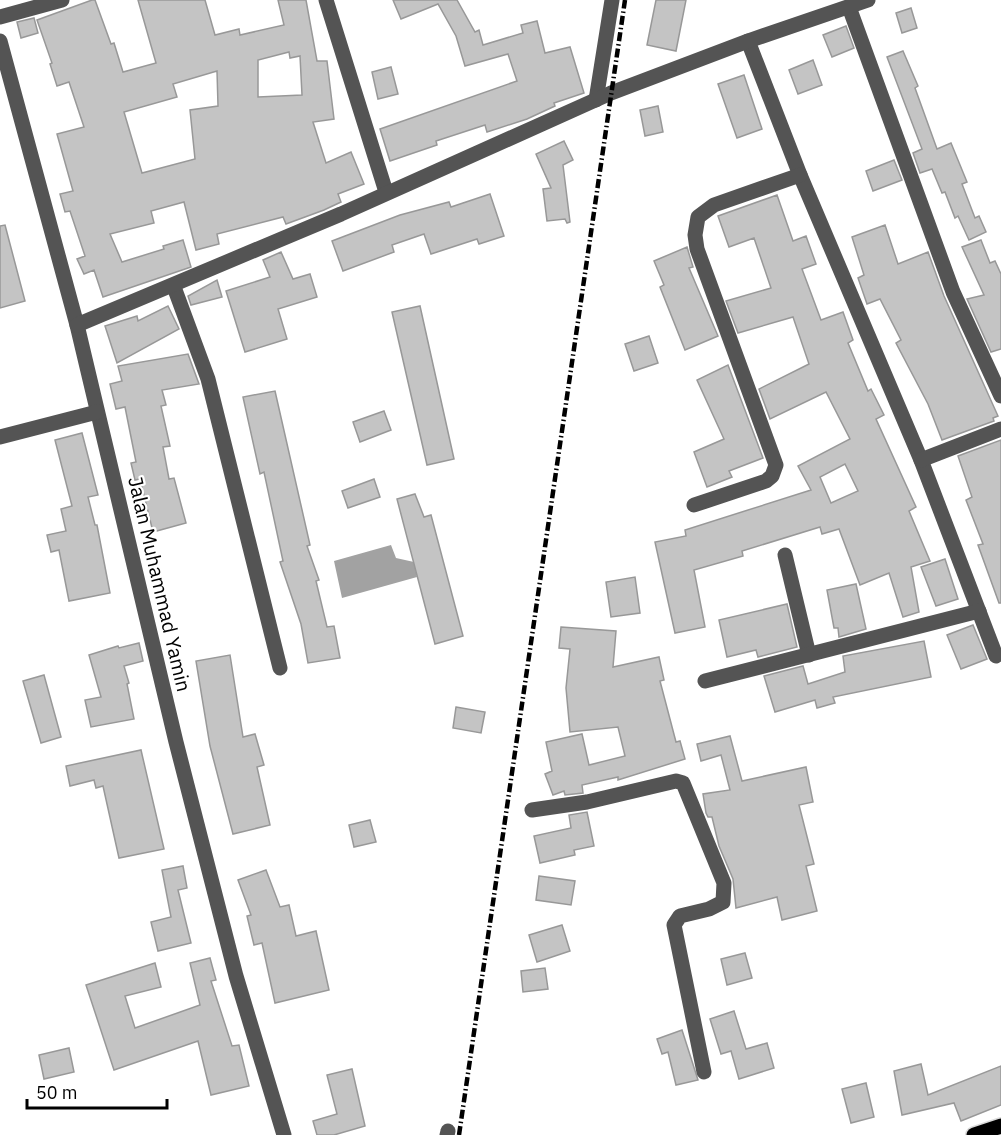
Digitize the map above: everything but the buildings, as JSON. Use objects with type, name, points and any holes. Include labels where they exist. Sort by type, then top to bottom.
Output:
[{"type":"main road","points":[[974,1135],[1001,1126]]},
{"type":"street","points":[[0,17],[62,0]]},
{"type":"street","points":[[326,0],[386,192]]},
{"type":"street","points":[[596,100],[612,0]]},
{"type":"street","points":[[77,326],[174,287],[596,100],[748,41],[868,0]]},
{"type":"street","points":[[849,7],[953,292],[1001,396]]},
{"type":"street","name":"Jalan Muhammad Yamin","points":[[0,41],[2,58],[77,326],[176,742],[236,976],[284,1135]]},
{"type":"street","points":[[748,41],[800,175],[921,460],[996,657]]},
{"type":"street","points":[[694,505],[766,481],[772,476],[776,465],[697,249],[695,235],[698,217],[714,205],[800,175]]},
{"type":"street","points":[[174,287],[213,396],[279,668]]},
{"type":"street","points":[[0,437],[98,412]]},
{"type":"street","points":[[921,460],[1001,429]]},
{"type":"street","points":[[785,555],[809,655]]},
{"type":"street","points":[[705,681],[979,611]]},
{"type":"street","points":[[532,810],[587,801],[676,781],[683,783],[724,884],[723,902],[718,906],[680,916],[675,926],[704,1072]]},
{"type":"shaded area","points":[[391,545],[396,558],[414,562],[417,577],[342,598],[334,561]]},
{"type":"railway","points":[[459,1135],[625,0]]}]
